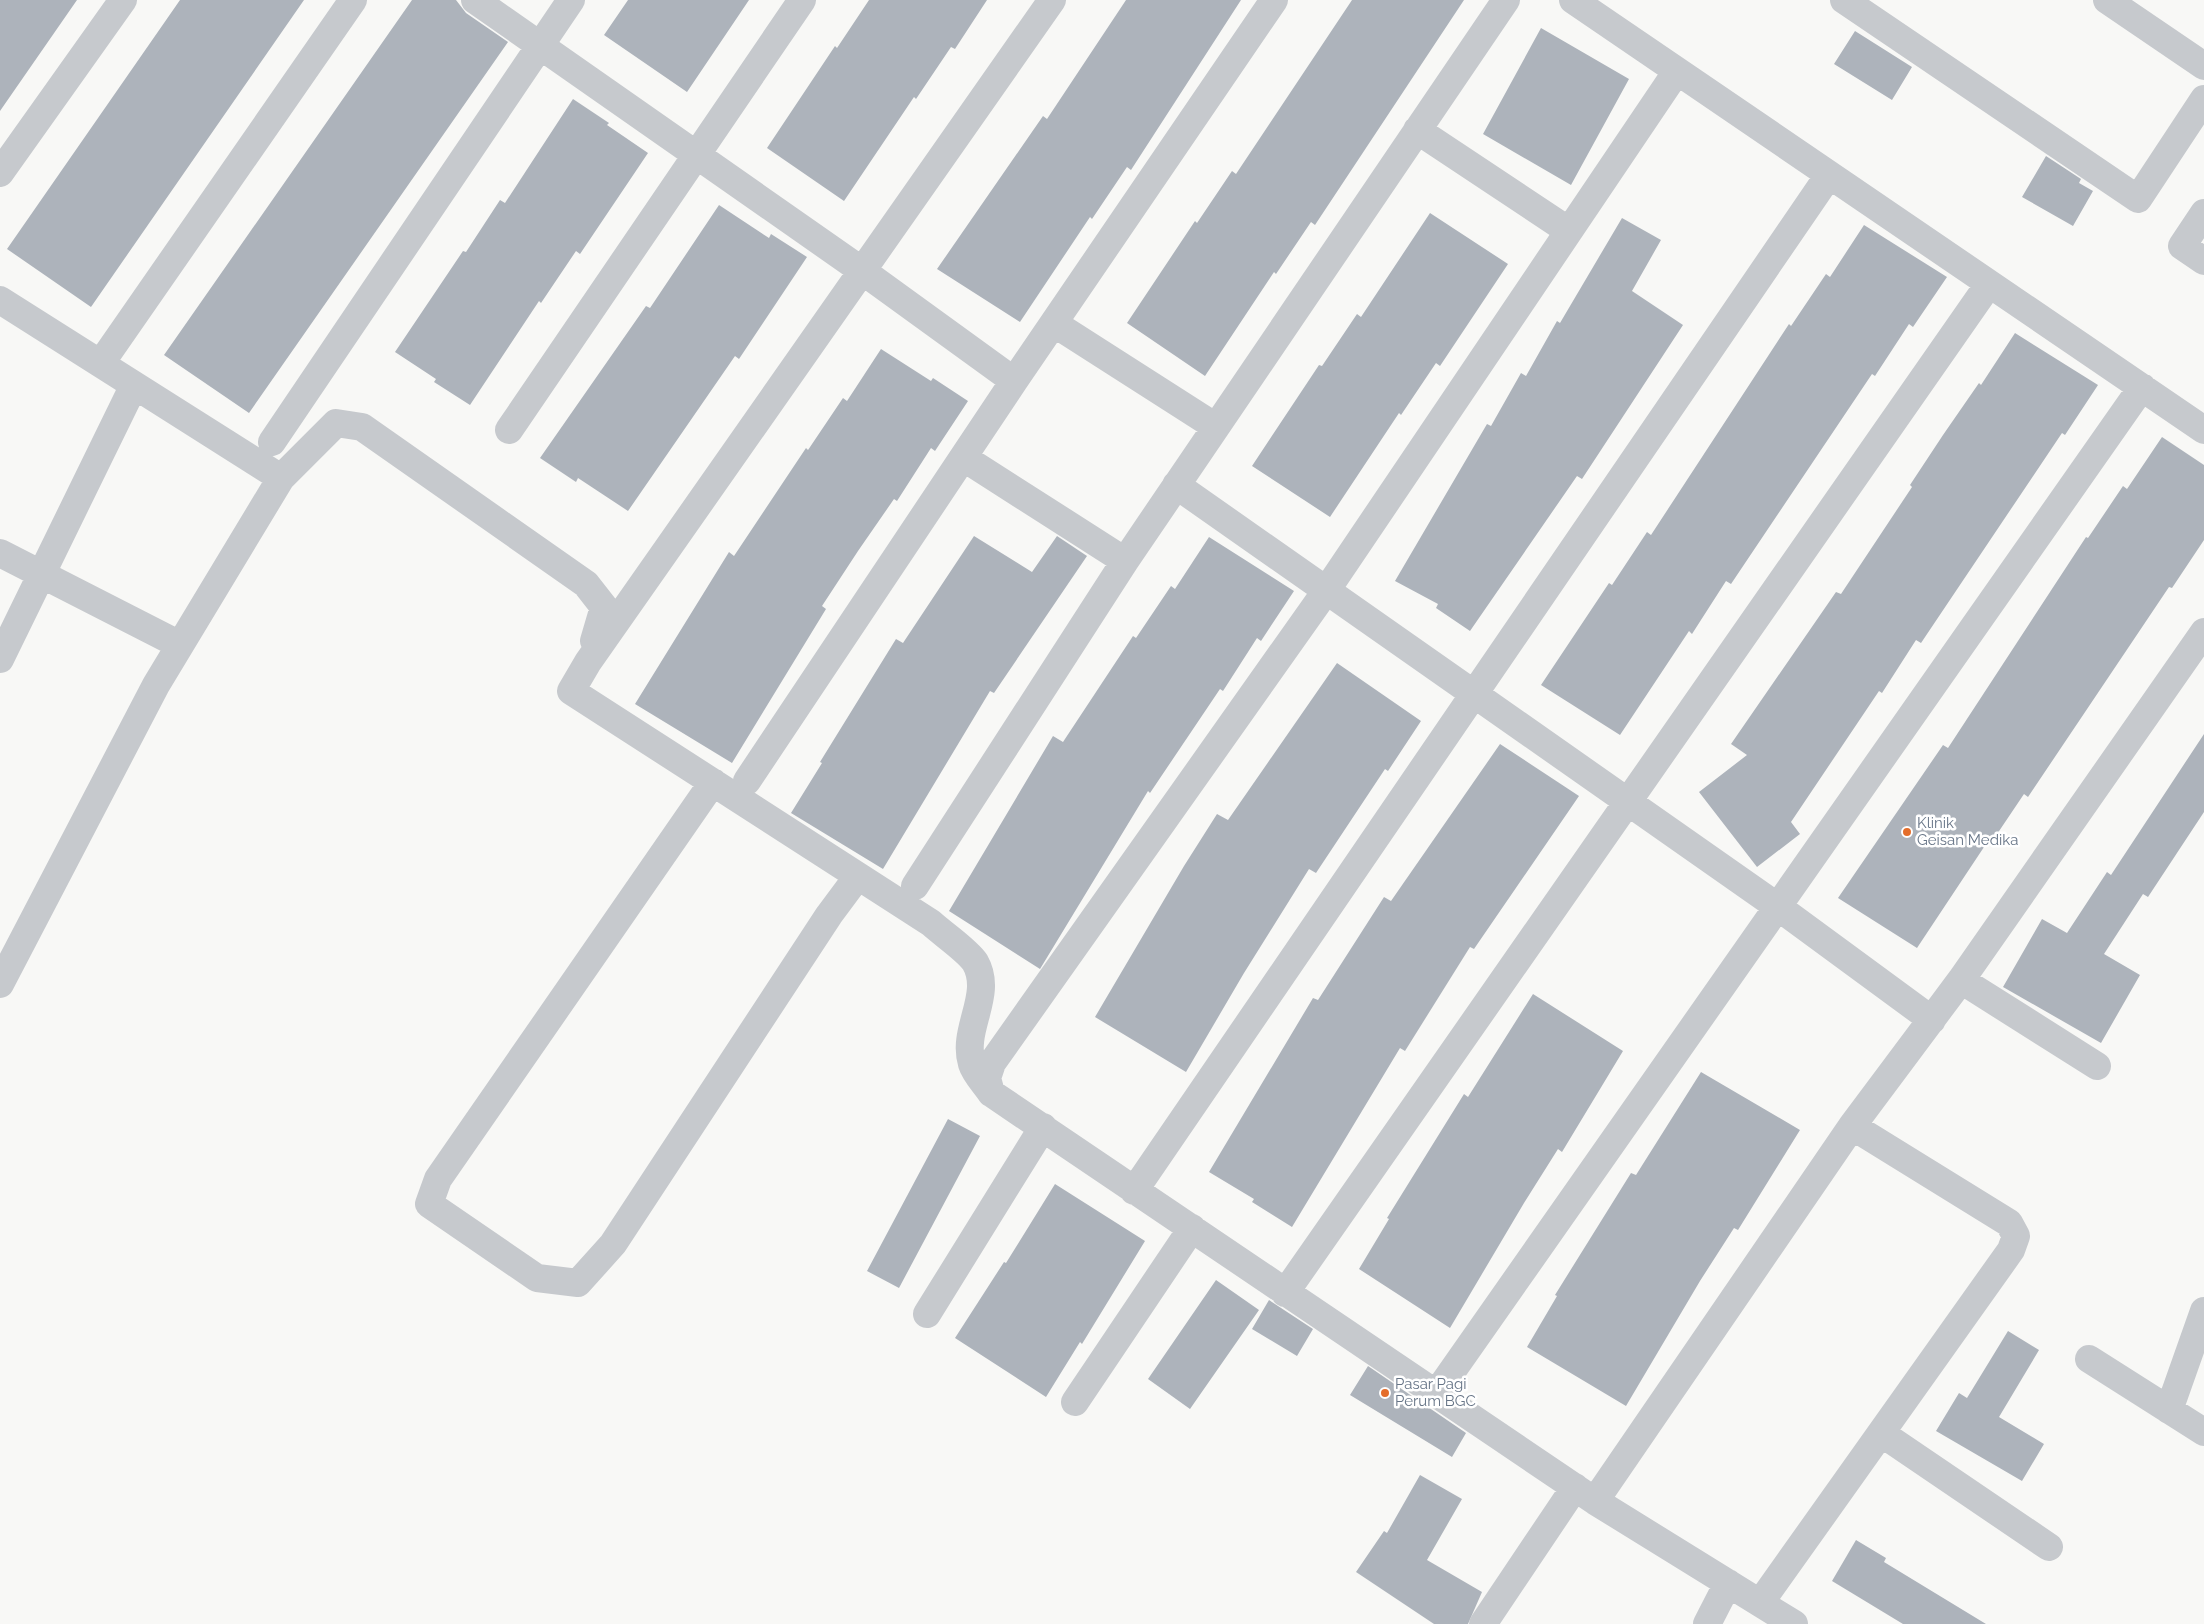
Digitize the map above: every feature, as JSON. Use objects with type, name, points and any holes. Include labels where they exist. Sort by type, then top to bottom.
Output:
[{"type":"street","points":[[0,173],[123,0]]},
{"type":"street","points":[[101,363],[353,0]]},
{"type":"street","points":[[475,0],[861,270],[1014,382]]},
{"type":"street","points":[[272,442],[571,0]]},
{"type":"street","points":[[509,430],[802,0]]},
{"type":"street","points":[[1052,0],[861,270],[588,662],[570,691],[931,923],[974,960],[982,978],[968,1045],[972,1065],[991,1093],[1585,1494],[1794,1624]]},
{"type":"street","points":[[747,781],[1014,382],[1274,0]]},
{"type":"street","points":[[915,886],[1125,561],[1506,0]]},
{"type":"street","points":[[1573,0],[2204,430]]},
{"type":"street","points":[[1844,0],[2138,200],[2204,99]]},
{"type":"street","points":[[2107,0],[2204,66]]},
{"type":"street","points":[[991,1093],[987,1078],[992,1063],[1326,591],[1677,71]]},
{"type":"street","points":[[1417,130],[1569,231]]},
{"type":"street","points":[[1134,1191],[1829,175]]},
{"type":"street","points":[[2204,213],[2182,246],[2204,261]]},
{"type":"street","points":[[1285,1293],[1989,284]]},
{"type":"street","points":[[3,306],[101,363],[281,478]]},
{"type":"street","points":[[1055,324],[1216,427]]},
{"type":"street","points":[[0,659],[134,385]]},
{"type":"street","points":[[1436,1394],[2142,387]]},
{"type":"street","points":[[0,984],[156,685],[281,478],[336,423],[362,427],[586,584],[604,607],[588,662]]},
{"type":"street","points":[[964,458],[1125,561]]},
{"type":"street","points":[[1176,485],[1778,907],[1932,1020]]},
{"type":"street","points":[[0,553],[180,645]]},
{"type":"street","points":[[1483,1624],[1585,1494],[1852,1126],[1932,1020],[2204,632]]},
{"type":"street","points":[[713,782],[438,1179],[429,1204],[538,1278],[578,1283],[613,1244],[824,923],[858,876]]},
{"type":"street","points":[[1961,980],[2097,1066]]},
{"type":"street","points":[[1760,1603],[2010,1250],[2016,1236],[2009,1223],[1852,1126]]},
{"type":"street","points":[[927,1314],[1043,1127]]},
{"type":"street","points":[[1075,1402],[1192,1228]]},
{"type":"street","points":[[2169,1410],[2204,1312]]},
{"type":"street","points":[[2089,1359],[2204,1432]]},
{"type":"street","points":[[1881,1433],[2049,1547]]},
{"type":"street","points":[[1707,1624],[1728,1583]]},
{"type":"building","points":[[0,0],[77,0],[0,111]]},
{"type":"building","points":[[180,0],[304,0],[91,307],[7,249]]},
{"type":"building","points":[[412,0],[456,0],[466,13],[508,42],[249,413],[164,355]]},
{"type":"building","points":[[628,0],[749,0],[687,92],[604,35]]},
{"type":"building","points":[[869,0],[987,0],[955,49],[951,47],[916,99],[914,97],[844,201],[767,148],[835,46],[837,48]]},
{"type":"building","points":[[1126,0],[1241,0],[1131,170],[1127,167],[1092,219],[1090,217],[1020,322],[937,269],[1043,116],[1047,119]]},
{"type":"building","points":[[1352,0],[1464,0],[1315,225],[1311,222],[1276,274],[1274,272],[1205,376],[1127,323],[1195,221],[1197,223],[1232,171],[1236,174]]},
{"type":"building","points":[[1541,28],[1629,79],[1571,185],[1483,134]]},
{"type":"building","points":[[1855,31],[1912,67],[1892,100],[1834,64]]},
{"type":"building","points":[[573,99],[609,123],[607,125],[648,153],[580,254],[576,251],[541,303],[539,301],[470,405],[434,382],[436,379],[395,352],[463,251],[466,252],[500,200],[505,203]]},
{"type":"building","points":[[2046,156],[2081,179],[2079,183],[2093,191],[2073,226],[2022,197]]},
{"type":"building","points":[[719,205],[769,238],[771,234],[807,257],[739,359],[735,356],[628,511],[578,478],[576,482],[540,458],[646,306],[650,308]]},
{"type":"building","points":[[1430,213],[1508,264],[1440,366],[1436,363],[1401,415],[1399,413],[1330,517],[1252,466],[1319,365],[1322,366],[1357,314],[1361,317]]},
{"type":"building","points":[[1622,218],[1661,240],[1632,291],[1683,325],[1582,479],[1577,476],[1470,631],[1436,608],[1438,604],[1395,581],[1487,424],[1491,426],[1521,373],[1526,376],[1557,321],[1560,323]]},
{"type":"building","points":[[1864,225],[1947,277],[1913,327],[1909,324],[1875,376],[1872,374],[1731,584],[1726,581],[1692,634],[1689,631],[1620,735],[1541,685],[1609,583],[1612,585],[1647,532],[1651,535],[1789,324],[1791,326],[1826,274],[1830,277]]},
{"type":"building","points":[[2015,333],[2098,385],[2065,435],[2062,433],[1921,643],[1916,640],[1882,693],[1879,691],[1791,822],[1800,834],[1757,867],[1699,792],[1747,755],[1731,744],[1836,592],[1841,594],[1912,487],[1910,485],[1943,435],[1979,383],[1981,385]]},
{"type":"building","points":[[881,349],[931,381],[933,378],[968,401],[935,451],[931,448],[897,501],[894,499],[822,606],[826,609],[732,763],[635,704],[729,552],[734,556],[806,448],[808,450],[843,398],[847,401]]},
{"type":"building","points":[[2162,437],[2204,465],[2204,540],[2172,588],[2169,587],[2028,797],[2024,794],[1989,846],[1986,844],[1917,948],[1838,898],[1943,745],[1948,748],[2086,537],[2088,538],[2123,486],[2127,489]]},
{"type":"building","points":[[974,536],[1032,572],[1057,536],[1087,556],[994,693],[990,691],[883,869],[791,813],[822,763],[820,762],[896,639],[903,643]]},
{"type":"building","points":[[1209,537],[1294,591],[1261,641],[1257,638],[1223,691],[1220,689],[1150,793],[1148,791],[1040,969],[949,911],[1053,736],[1063,742],[1133,636],[1136,638],[1171,586],[1175,589]]},
{"type":"building","points":[[1337,663],[1421,721],[1388,771],[1385,769],[1316,873],[1309,869],[1244,973],[1186,1072],[1095,1017],[1217,814],[1228,820]]},
{"type":"building","points":[[2204,734],[2204,812],[2148,897],[2143,894],[2104,954],[2140,975],[2101,1043],[2003,987],[2042,919],[2067,933],[2107,872],[2111,875]]},
{"type":"building","points":[[1500,744],[1579,796],[1474,949],[1470,947],[1405,1051],[1400,1048],[1292,1227],[1252,1202],[1254,1199],[1209,1172],[1313,998],[1318,1000],[1384,897],[1391,901]]},
{"type":"building","points":[[1533,994],[1623,1051],[1562,1152],[1558,1149],[1524,1203],[1450,1328],[1359,1269],[1389,1219],[1387,1218],[1464,1094],[1468,1097]]},
{"type":"building","points":[[1701,1072],[1800,1130],[1738,1230],[1734,1228],[1700,1281],[1626,1406],[1527,1347],[1557,1296],[1555,1295],[1631,1173],[1636,1175]]},
{"type":"building","points":[[948,1119],[980,1136],[899,1288],[867,1271]]},
{"type":"building","points":[[1055,1184],[1145,1241],[1082,1344],[1080,1342],[1046,1397],[955,1338],[1004,1262],[1006,1263]]},
{"type":"building","points":[[1216,1280],[1259,1310],[1190,1409],[1148,1379]]},
{"type":"building","points":[[1269,1300],[1313,1329],[1297,1356],[1252,1329]]},
{"type":"building","points":[[2008,1331],[2039,1350],[1999,1417],[2044,1444],[2022,1481],[1936,1431],[1959,1393],[1967,1398]]},
{"type":"building","points":[[1368,1366],[1466,1433],[1452,1457],[1350,1395]]},
{"type":"building","points":[[1420,1475],[1462,1499],[1427,1560],[1482,1592],[1468,1624],[1434,1624],[1356,1572],[1384,1531],[1387,1533]]},
{"type":"building","points":[[1856,1540],[1886,1558],[1884,1562],[1986,1624],[1903,1624],[1832,1581]]},
{"type":"place","name":"Klinik Geisan Medika","points":[[1907,832]]},
{"type":"place","name":"Pasar Pagi Perum BGC","points":[[1385,1393]]}]
